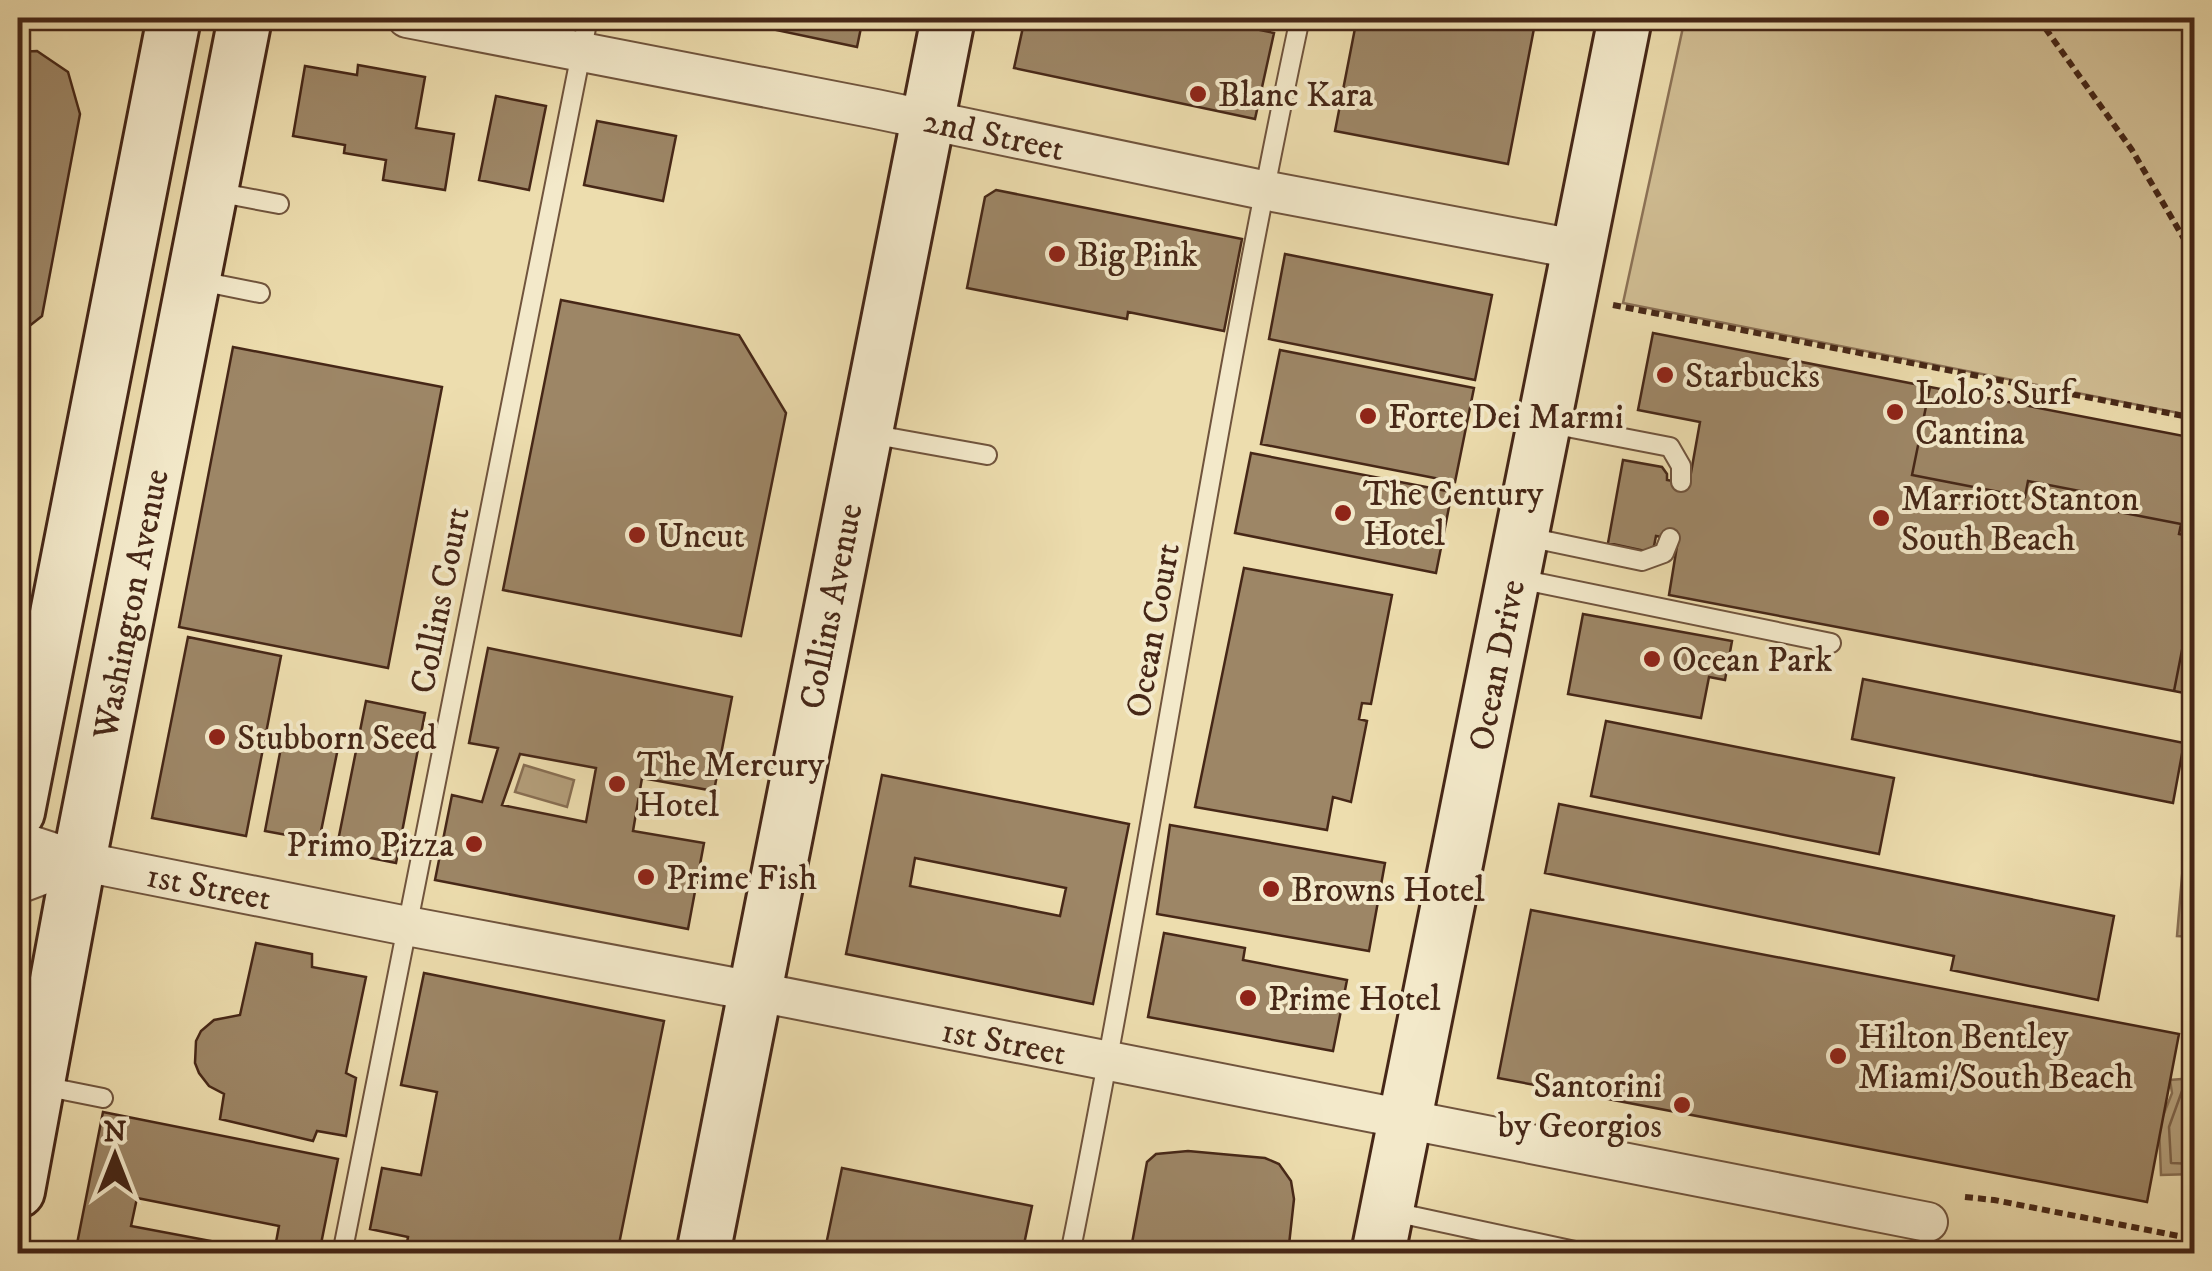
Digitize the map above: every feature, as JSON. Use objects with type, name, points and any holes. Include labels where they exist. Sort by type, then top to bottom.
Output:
[{"type":"street","name":"Washington Avenue","points":[[18,812],[174,18]]},
{"type":"street","name":"Washington Avenue","points":[[18,1191],[79,860],[246,18]]},
{"type":"street","name":"2nd Street","points":[[408,18],[585,34],[927,120],[1263,190],[1580,250]]},
{"type":"street","name":"Collins Avenue","points":[[702,1254],[948,18]]},
{"type":"street","name":"Ocean Drive","points":[[1382,1232],[1625,18]]},
{"type":"street","name":"1st Street","points":[[18,841],[79,860],[407,926],[1928,1222]]},
{"type":"street","points":[[18,884],[79,860]]},
{"type":"lane","name":"Ocean Court","points":[[1070,1254],[1108,1063],[1263,190],[1300,18]]},
{"type":"lane","name":"Collins Court","points":[[342,1254],[585,34]]},
{"type":"lane","points":[[212,191],[280,204]]},
{"type":"lane","points":[[195,280],[260,293]]},
{"type":"lane","points":[[1545,423],[1670,447],[1681,466],[1681,482]]},
{"type":"lane","points":[[864,433],[987,455]]},
{"type":"lane","points":[[1519,557],[1642,561],[1664,553],[1670,538]]},
{"type":"lane","points":[[1519,557],[1830,644]]},
{"type":"lane","points":[[37,1085],[103,1098]]},
{"type":"lane","points":[[1382,1232],[1500,1235],[1530,1248],[1588,1254]]},
{"type":"path","points":[[2038,18],[2132,150],[2194,256]]},
{"type":"path","points":[[1598,302],[2194,418]]},
{"type":"path","points":[[1965,1198],[1994,1200],[2194,1239]]},
{"type":"shaded area","points":[[1685,18],[2194,18],[2194,416],[1623,303]]},
{"type":"water","points":[[524,765],[574,780],[567,807],[515,792]]},
{"type":"water","points":[[2188,805],[2194,806],[2194,937],[2177,936]]},
{"type":"water","points":[[2194,1078],[2194,1174],[2161,1175],[2159,1126],[2172,1093],[2170,1080]]},
{"type":"building","points":[[719,18],[863,18],[857,47]]},
{"type":"building","name":"Blanc Kara","points":[[1025,18],[1202,18],[1274,33],[1255,119],[1014,68]]},
{"type":"building","points":[[1357,18],[1536,18],[1508,164],[1335,131]]},
{"type":"building","points":[[37,51],[68,72],[80,114],[42,316],[18,335],[18,52]]},
{"type":"building","points":[[358,65],[425,77],[416,128],[454,134],[445,190],[383,180],[386,160],[344,153],[345,145],[293,136],[305,66],[357,75]]},
{"type":"building","points":[[496,96],[546,106],[529,190],[479,180]]},
{"type":"building","points":[[597,121],[676,136],[663,201],[584,185]]},
{"type":"building","points":[[996,190],[1242,239],[1224,331],[1128,312],[1127,319],[967,288],[985,197]]},
{"type":"building","points":[[1285,254],[1492,295],[1475,380],[1269,339]]},
{"type":"building","points":[[561,300],[739,335],[786,413],[741,636],[503,590]]},
{"type":"building","name":"Marriott Stanton South Beach","points":[[1653,333],[1930,387],[1912,475],[2025,497],[2028,481],[2121,499],[2119,512],[2181,524],[2179,534],[2194,537],[2194,589],[2174,691],[1669,595],[1678,540],[1656,536],[1654,546],[1645,551],[1608,543],[1623,460],[1662,467],[1667,480],[1689,484],[1700,422],[1638,410]]},
{"type":"building","points":[[233,347],[442,387],[388,668],[179,627]]},
{"type":"building","name":"Forte Dei Marmi","points":[[1280,350],[1474,388],[1455,482],[1261,444]]},
{"type":"building","points":[[1930,387],[2194,438],[2194,537],[2179,534],[2181,524],[2119,512],[2121,499],[2028,481],[2025,497],[1912,475]]},
{"type":"building","name":"The Century Hotel","points":[[1251,453],[1452,492],[1436,573],[1235,533]]},
{"type":"building","points":[[1244,568],[1392,595],[1371,704],[1362,703],[1359,719],[1367,721],[1351,802],[1333,797],[1327,830],[1195,807]]},
{"type":"building","points":[[2194,589],[2194,695],[2174,691]]},
{"type":"building","name":"Ocean Park","points":[[1583,614],[1732,641],[1725,680],[1709,677],[1701,718],[1568,694]]},
{"type":"building","name":"Stubborn Seed","points":[[188,637],[281,656],[246,836],[152,818]]},
{"type":"building","name":"The Mercury Hotel","points":[[488,648],[732,697],[714,791],[642,778],[633,831],[704,843],[688,929],[435,880],[452,795],[482,802],[498,748],[469,743]],"holes":[[[520,754],[596,768],[586,822],[502,805]]]},
{"type":"building","points":[[1863,679],[2184,743],[2173,803],[1852,739]]},
{"type":"building","points":[[366,701],[425,713],[396,863],[336,851]]},
{"type":"building","points":[[1606,721],[1894,778],[1879,854],[1591,796]]},
{"type":"building","points":[[283,737],[338,748],[319,841],[265,831]]},
{"type":"building","points":[[882,775],[1129,824],[1093,1004],[846,954]],"holes":[[[915,858],[1066,888],[1060,916],[910,886]]]},
{"type":"building","points":[[1559,804],[2114,916],[2098,1000],[1951,970],[1954,956],[1545,873]]},
{"type":"building","name":"Browns Hotel","points":[[1170,825],[1385,863],[1369,951],[1157,914]]},
{"type":"building","name":"Hilton Bentley Miami/South Beach","points":[[1531,910],[2179,1034],[2147,1202],[1498,1078]]},
{"type":"building","name":"Prime Hotel","points":[[1164,933],[1245,948],[1243,960],[1347,980],[1333,1051],[1148,1017]]},
{"type":"building","points":[[256,943],[312,954],[312,967],[366,977],[346,1073],[356,1078],[346,1136],[317,1131],[313,1141],[220,1119],[224,1094],[209,1086],[199,1073],[195,1063],[196,1041],[214,1020],[240,1015]]},
{"type":"building","points":[[424,973],[664,1021],[617,1254],[405,1254],[408,1237],[370,1229],[382,1168],[421,1175],[437,1092],[401,1085]]},
{"type":"building","points":[[103,1112],[338,1159],[319,1254],[75,1254]],"holes":[[[137,1198],[279,1226],[274,1253],[131,1226]]]},
{"type":"building","points":[[1188,1151],[1265,1158],[1279,1164],[1291,1181],[1294,1199],[1288,1254],[1130,1254],[1147,1162],[1156,1154]]},
{"type":"building","points":[[842,1168],[1032,1206],[1022,1254],[894,1254],[827,1240]]},
{"type":"place","name":"Blanc Kara","points":[[1198,94]]},
{"type":"place","name":"Big Pink","points":[[1057,254]]},
{"type":"place","name":"Starbucks","points":[[1665,375]]},
{"type":"place","name":"Lolo's Surf Cantina","points":[[1895,412]]},
{"type":"place","name":"Forte Dei Marmi","points":[[1368,416]]},
{"type":"place","name":"The Century Hotel","points":[[1343,513]]},
{"type":"place","name":"Marriott Stanton South Beach","points":[[1881,518]]},
{"type":"place","name":"Uncut","points":[[637,535]]},
{"type":"place","name":"Ocean Park","points":[[1652,659]]},
{"type":"place","name":"Stubborn Seed","points":[[217,737]]},
{"type":"place","name":"The Mercury Hotel","points":[[617,784]]},
{"type":"place","name":"Primo Pizza","points":[[474,844]]},
{"type":"place","name":"Prime Fish","points":[[646,877]]},
{"type":"place","name":"Browns Hotel","points":[[1271,889]]},
{"type":"place","name":"Prime Hotel","points":[[1248,998]]},
{"type":"place","name":"Hilton Bentley Miami/South Beach","points":[[1838,1056]]},
{"type":"place","name":"Santorini by Georgios","points":[[1682,1105]]}]
